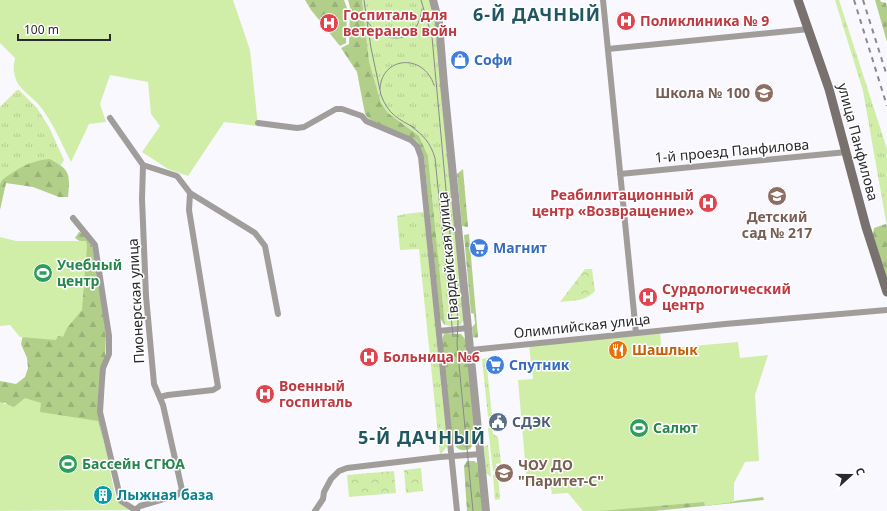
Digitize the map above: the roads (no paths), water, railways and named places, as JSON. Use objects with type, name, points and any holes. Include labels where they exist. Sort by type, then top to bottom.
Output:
[{"type":"main road","name":"улица Панфилова","points":[[798,0],[829,89],[866,227],[887,292]]},
{"type":"street","name":"Гвардейская улица","points":[[433,0],[440,23],[486,511]]},
{"type":"street","points":[[603,0],[636,332]]},
{"type":"street","points":[[608,49],[808,29]]},
{"type":"street","points":[[258,123],[296,128],[304,127],[336,109],[342,109],[362,116],[366,121],[372,124],[411,140],[417,146],[421,157],[457,511]]},
{"type":"street","points":[[110,118],[144,164],[177,176],[190,193],[255,233],[266,246],[278,314]]},
{"type":"street","name":"1-й проезд Панфилова","points":[[620,174],[847,152]]},
{"type":"street","name":"Пионерская улица","points":[[136,510],[140,506],[177,495],[182,490],[163,405],[154,384],[146,296],[142,199],[144,164]]},
{"type":"street","points":[[160,397],[213,390],[218,387],[189,210],[190,193]]},
{"type":"street","points":[[73,218],[95,245],[109,336],[109,354],[103,368],[100,412],[121,501],[136,510]]},
{"type":"street","name":"Олимпийская улица","points":[[471,350],[636,332],[887,310]]},
{"type":"street","points":[[439,331],[468,328]]},
{"type":"street","points":[[315,511],[323,498],[324,492],[331,479],[339,472],[347,468],[481,454]]},
{"type":"tram line","points":[[364,0],[371,48],[381,95],[387,107],[394,115],[415,128]]},
{"type":"tram line","points":[[421,0],[432,37],[458,321],[457,344],[473,511]]},
{"type":"tram line","points":[[367,21],[377,32],[391,38],[398,38],[411,33],[416,27],[422,9]]},
{"type":"tram line","points":[[380,89],[382,78],[387,70],[395,65],[403,63],[412,63],[421,67],[429,74],[434,85]]},
{"type":"tram line","points":[[411,126],[426,140],[435,158],[453,336]]},
{"type":"railway","points":[[854,0],[887,106]]},
{"type":"railway","points":[[863,0],[887,76]]},
{"type":"place","name":"Поликлиника № 9","points":[[626,21]]},
{"type":"place","name":"Госпиталь для ветеранов войн","points":[[329,23]]},
{"type":"place","name":"Софи","points":[[460,60]]},
{"type":"place","name":"Школа № 100","points":[[764,93]]},
{"type":"place","name":"Детский сад № 217","points":[[777,196]]},
{"type":"place","name":"Реабилитационный центр «Возвращение»","points":[[708,203]]},
{"type":"place","name":"Магнит","points":[[479,248]]},
{"type":"place","name":"Учебный центр","points":[[43,273]]},
{"type":"place","name":"Сурдологический центр","points":[[648,297]]},
{"type":"place","name":"Шашлык","points":[[618,350]]},
{"type":"place","name":"Больница №6","points":[[369,357]]},
{"type":"place","name":"Спутник","points":[[495,365]]},
{"type":"place","name":"Военный госпиталь","points":[[265,394]]},
{"type":"place","name":"СДЭК","points":[[498,422]]},
{"type":"place","name":"Салют","points":[[639,428]]},
{"type":"place","name":"Бассейн СГЮА","points":[[68,464]]},
{"type":"place","name":"ЧОУ ДО \"Паритет-С\"","points":[[504,473]]},
{"type":"place","name":"Лыжная база","points":[[103,495]]},
{"type":"district","name":"6-Й ДАЧНЫЙ","points":[[537,15]]},
{"type":"district","name":"5-Й ДАЧНЫЙ","points":[[422,438]]}]
